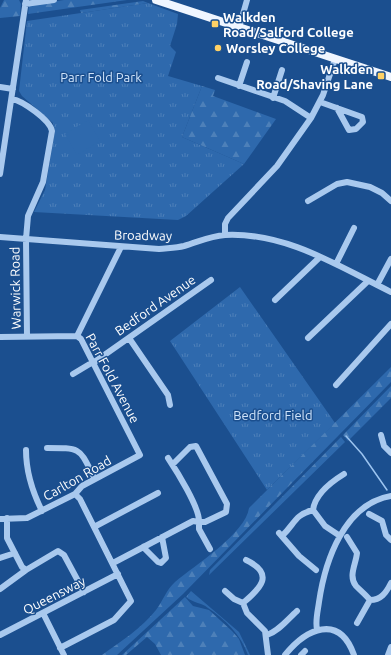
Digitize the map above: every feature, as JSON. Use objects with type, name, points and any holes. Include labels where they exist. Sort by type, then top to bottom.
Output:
[{"type":"main road","points":[[160,2],[391,77]]},
{"type":"street","points":[[0,174],[25,5],[54,0]]},
{"type":"street","points":[[239,28],[248,0]]},
{"type":"street","points":[[225,235],[225,224],[228,218],[277,166],[311,118],[320,102],[334,59]]},
{"type":"street","points":[[239,86],[248,62]]},
{"type":"street","points":[[273,98],[282,70]]},
{"type":"street","points":[[218,78],[288,103],[311,118]]},
{"type":"street","points":[[0,87],[13,89]]},
{"type":"street","name":"Warwick Road","points":[[12,99],[18,100],[44,118],[51,125],[52,131],[43,182],[28,216],[26,239],[27,336]]},
{"type":"street","points":[[320,102],[337,108]]},
{"type":"street","points":[[308,201],[337,184],[347,182],[370,186],[382,193],[391,201]]},
{"type":"street","points":[[336,264],[354,228]]},
{"type":"street","name":"Broadway","points":[[0,237],[121,246],[173,248],[208,237],[225,235],[273,239],[294,245],[336,264],[391,292]]},
{"type":"street","name":"Parr Fold Avenue","points":[[121,246],[77,336],[81,339],[140,455]]},
{"type":"street","points":[[275,300],[320,257]]},
{"type":"street","points":[[377,285],[391,259]]},
{"type":"street","name":"Bedford Avenue","points":[[73,374],[93,363],[211,280]]},
{"type":"street","points":[[308,338],[366,285],[368,281]]},
{"type":"street","points":[[339,383],[391,324]]},
{"type":"street","points":[[0,337],[77,336]]},
{"type":"street","points":[[129,338],[158,379],[170,402]]},
{"type":"street","points":[[374,440],[381,436],[384,446],[391,453]]},
{"type":"street","points":[[113,563],[192,522],[205,522],[223,514],[227,510],[227,504],[196,446],[190,447],[172,464]]},
{"type":"street","points":[[51,450],[69,448],[79,451],[83,455],[95,479]]},
{"type":"street","points":[[26,450],[26,463],[32,490],[42,510]]},
{"type":"street","name":"Carlton Road","points":[[0,519],[27,518],[75,494],[82,486],[140,455]]},
{"type":"street","points":[[168,458],[181,478],[195,508],[199,517],[199,528],[210,549]]},
{"type":"street","points":[[313,510],[315,502],[320,494],[345,474]]},
{"type":"street","points":[[94,527],[158,493]]},
{"type":"street","points":[[60,648],[111,622],[130,603],[131,597],[80,499],[75,494]]},
{"type":"street","points":[[317,629],[321,591],[326,568],[340,536],[351,520],[363,509],[374,502],[391,496]]},
{"type":"street","points":[[313,510],[298,516],[293,525],[280,534],[299,556],[317,570]]},
{"type":"street","points":[[313,510],[325,526],[340,536]]},
{"type":"street","points":[[372,513],[382,521],[386,535],[391,540]]},
{"type":"street","points":[[7,518],[8,538],[22,568],[26,570]]},
{"type":"street","points":[[143,547],[158,562],[161,563],[166,558],[162,537]]},
{"type":"street","points":[[349,542],[357,553],[352,574],[353,581],[370,600]]},
{"type":"street","points":[[0,589],[26,570],[56,552],[61,552],[84,592]]},
{"type":"street","points":[[0,558],[15,553]]},
{"type":"street","points":[[244,603],[260,588],[265,580],[260,570],[250,561]]},
{"type":"street","name":"Queensway","points":[[0,635],[118,574]]},
{"type":"street","points":[[358,618],[370,600],[377,599],[384,594],[391,583]]},
{"type":"street","points":[[224,590],[234,599],[244,603]]},
{"type":"street","points":[[244,603],[247,613],[263,628],[267,635],[268,655]]},
{"type":"street","points":[[267,635],[280,629],[286,620],[297,610]]},
{"type":"street","points":[[43,614],[64,655]]},
{"type":"street","points":[[285,655],[305,634],[317,629],[329,630],[339,634],[350,646],[354,655]]},
{"type":"street","points":[[388,655],[391,647]]},
{"type":"green space","points":[[4,0],[19,0],[21,4],[20,16],[0,18],[0,8]]},
{"type":"green space","points":[[64,0],[127,0],[28,14],[29,5]]},
{"type":"green space","points":[[143,1],[148,3],[81,13],[80,10]]},
{"type":"green space","name":"Parr Fold Park","points":[[148,3],[178,14],[177,24],[170,46],[176,52],[168,76],[202,86],[182,137],[244,164],[186,216],[178,220],[34,212],[45,190],[55,131],[53,123],[22,96],[19,91],[27,21]]},
{"type":"green space","points":[[202,86],[215,90],[213,96],[276,119],[244,164],[182,137]]},
{"type":"green space","points":[[88,120],[100,141],[77,155],[65,134]]},
{"type":"green space","name":"Bedford Field","points":[[240,287],[335,423],[267,490],[170,341]]},
{"type":"green space","points":[[391,367],[391,382],[183,594],[117,655],[102,655],[144,623],[156,610],[169,588],[229,538],[246,518],[249,508]]},
{"type":"green space","points":[[391,386],[391,398],[348,441],[343,435]]},
{"type":"green space","points":[[341,437],[345,442],[209,575],[210,570]]},
{"type":"green space","points":[[191,591],[239,632],[250,655],[248,655],[237,634],[226,622],[205,606],[186,597]]},
{"type":"green space","points":[[185,597],[193,606],[209,610],[232,631],[239,639],[245,655],[161,655],[155,644],[147,637],[126,655],[122,655]]},
{"type":"waterway","points":[[346,436],[362,454],[387,490]]},
{"type":"place","name":"Walkden Road/Salford College","points":[[215,24]]},
{"type":"place","name":"Worsley College","points":[[218,48]]},
{"type":"place","name":"Walkden Road/Shaving Lane","points":[[381,76]]}]
